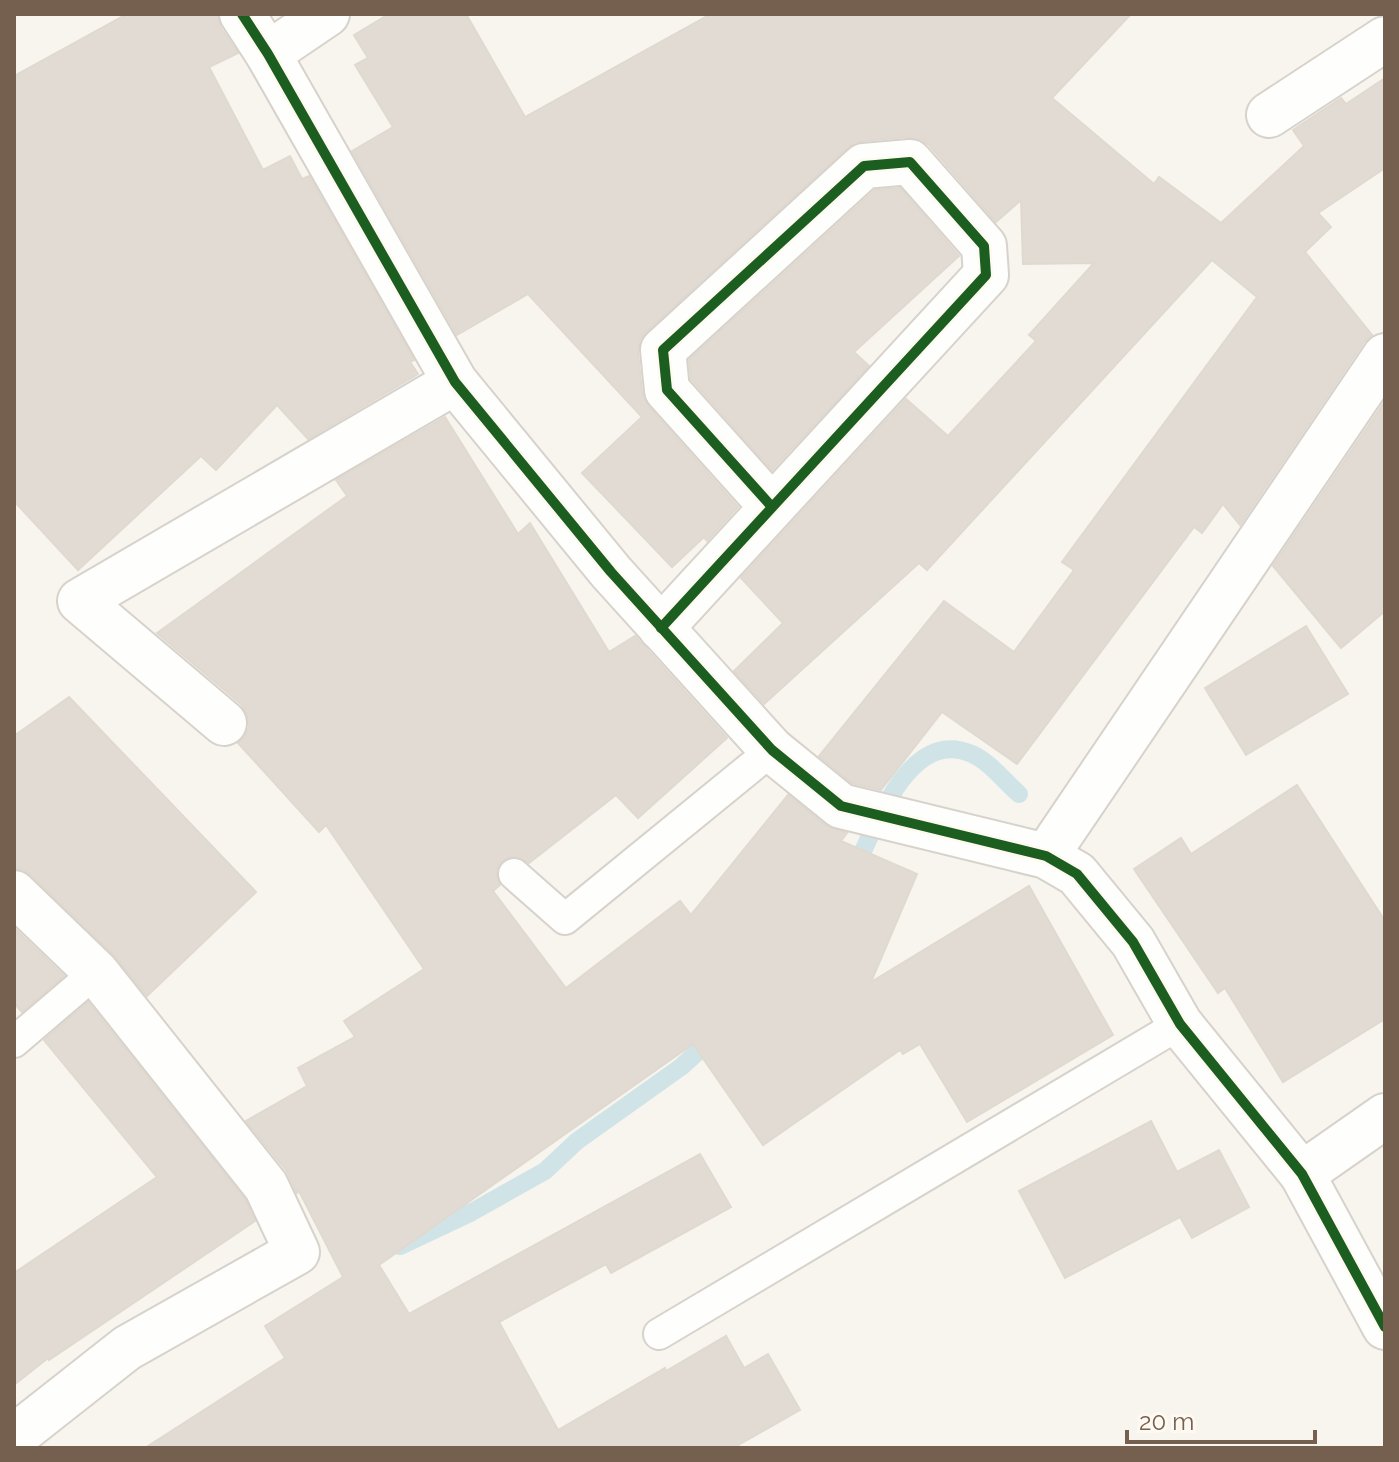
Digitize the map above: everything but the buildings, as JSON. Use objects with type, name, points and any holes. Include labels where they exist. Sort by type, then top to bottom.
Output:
[{"type":"street","points":[[242,14],[268,54],[455,382],[611,572],[772,750],[841,806],[1046,856],[1077,874],[1133,942],[1180,1024],[1302,1174],[1385,1327]]},
{"type":"street","points":[[268,54],[327,14]]},
{"type":"street","points":[[1269,115],[1385,39]]},
{"type":"street","points":[[661,628],[986,275],[984,246],[910,162],[864,166],[663,350],[667,390],[772,507]]},
{"type":"street","points":[[1046,856],[1385,356]]},
{"type":"street","points":[[224,723],[80,601],[455,382]]},
{"type":"street","points":[[14,893],[96,972],[266,1186],[297,1252],[127,1348],[14,1437]]},
{"type":"street","points":[[1302,1174],[1385,1116]]},
{"type":"lane","points":[[514,874],[565,919],[772,750]]},
{"type":"lane","points":[[14,1042],[96,972]]},
{"type":"lane","points":[[659,1334],[1180,1024]]},
{"type":"waterway","points":[[853,872],[897,787],[912,768],[930,755],[949,749],[979,757],[1019,794]]},
{"type":"waterway","points":[[400,1246],[472,1212],[545,1171],[577,1141],[681,1067],[716,1035]]},
{"type":"cycle path","points":[[242,14],[268,54],[455,382],[611,572],[772,750],[841,806],[1046,856],[1077,874],[1133,942],[1180,1024],[1302,1174],[1385,1327]]},
{"type":"cycle path","points":[[661,628],[986,275],[984,246],[910,162],[864,166],[663,350],[667,390],[772,507]]}]
